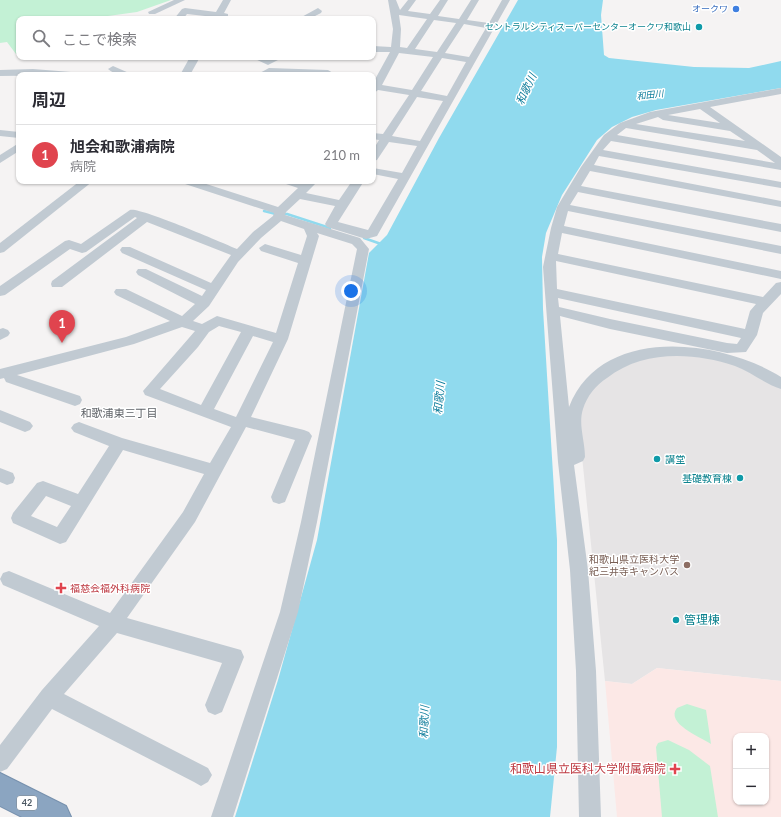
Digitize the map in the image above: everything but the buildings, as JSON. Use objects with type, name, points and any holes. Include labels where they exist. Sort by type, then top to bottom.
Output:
[{"type":"highway","name":"42","points":[[0,789],[55,817]]},
{"type":"street","points":[[152,12],[181,0]]},
{"type":"street","points":[[221,16],[227,0]]},
{"type":"street","points":[[222,16],[234,0]]},
{"type":"street","points":[[376,85],[396,50],[399,13],[392,0]]},
{"type":"street","points":[[399,13],[412,0]]},
{"type":"street","points":[[409,51],[444,0]]},
{"type":"street","points":[[376,154],[475,0]]},
{"type":"street","points":[[356,184],[342,204],[331,224],[366,235],[373,233],[422,144],[506,0]]},
{"type":"street","points":[[164,6],[215,16]]},
{"type":"street","points":[[181,16],[185,11]]},
{"type":"street","points":[[399,13],[492,26]]},
{"type":"street","points":[[376,49],[409,51],[471,60]]},
{"type":"street","points":[[187,72],[193,60]]},
{"type":"street","points":[[194,72],[200,60]]},
{"type":"street","points":[[263,60],[268,62],[272,60]]},
{"type":"street","points":[[113,69],[120,72]]},
{"type":"street","points":[[266,72],[269,70],[308,72]]},
{"type":"street","points":[[0,73],[16,73]]},
{"type":"street","points":[[376,89],[449,99]]},
{"type":"street","points":[[590,817],[585,656],[579,570],[566,462],[549,266],[557,228],[564,207],[596,152],[608,137],[624,125],[650,115],[781,91]]},
{"type":"street","points":[[702,106],[760,147],[779,158]]},
{"type":"street","points":[[650,115],[734,129]]},
{"type":"street","points":[[624,125],[760,147]]},
{"type":"street","points":[[0,133],[16,135]]},
{"type":"street","points":[[376,136],[422,144]]},
{"type":"street","points":[[608,137],[781,167]]},
{"type":"street","points":[[0,160],[16,148]]},
{"type":"street","points":[[596,152],[781,185]]},
{"type":"street","points":[[586,168],[781,204]]},
{"type":"street","points":[[376,172],[404,177]]},
{"type":"street","points":[[0,241],[74,184]]},
{"type":"street","points":[[0,249],[83,184]]},
{"type":"street","points":[[194,184],[279,214],[310,228],[356,242],[363,249],[309,522],[289,612],[222,817]]},
{"type":"street","points":[[295,184],[342,204]]},
{"type":"street","points":[[4,373],[129,341],[184,322],[204,303],[239,254],[306,188]]},
{"type":"street","points":[[574,188],[781,228]]},
{"type":"street","points":[[564,207],[781,250]]},
{"type":"street","points":[[0,292],[69,244],[82,249],[134,212],[239,254]]},
{"type":"street","points":[[57,284],[146,216]]},
{"type":"street","points":[[0,762],[49,697],[113,623],[189,517],[241,422],[281,339],[313,236],[310,228]]},
{"type":"street","points":[[557,228],[781,275]]},
{"type":"street","points":[[265,248],[305,261]]},
{"type":"street","points":[[126,250],[214,289]]},
{"type":"street","points":[[551,256],[766,302]]},
{"type":"street","points":[[142,272],[204,303]]},
{"type":"street","points":[[554,310],[610,324],[726,348],[741,349],[750,335],[757,311],[781,286]]},
{"type":"street","points":[[121,292],[184,322],[204,329]]},
{"type":"street","points":[[552,292],[750,335]]},
{"type":"street","points":[[279,497],[304,436],[241,422],[205,412],[150,391],[204,329],[217,321],[281,339]]},
{"type":"street","points":[[205,412],[249,330]]},
{"type":"street","points":[[566,462],[577,457],[574,414],[584,390],[608,367],[627,359],[657,352],[689,352],[721,357],[760,371],[781,384]]},
{"type":"street","points":[[4,373],[10,378],[75,400]]},
{"type":"street","points":[[0,416],[25,426]]},
{"type":"street","points":[[79,428],[119,443],[214,471]]},
{"type":"street","points":[[82,503],[119,443]]},
{"type":"street","points":[[9,579],[113,623],[234,657],[215,705]]},
{"type":"street","points":[[49,697],[202,776]]},
{"type":"shaded area","name":"和歌山県立医科大学 紀三井寺キャンパス","points":[[658,353],[722,359],[781,387],[781,681],[657,668],[632,684],[605,681],[578,417],[584,395],[601,376]]},
{"type":"shaded area","name":"和歌山県立医科大学附属病院","points":[[657,668],[781,681],[781,817],[617,817],[605,681],[632,684]]},
{"type":"green space","points":[[0,0],[171,0],[137,12],[108,16],[16,16],[16,54],[7,42],[0,43]]},
{"type":"green space","points":[[687,704],[706,710],[711,744],[685,729],[676,719],[675,714],[677,708]]},
{"type":"green space","points":[[668,740],[689,750],[710,766],[718,817],[662,817],[656,747],[658,743]]},
{"type":"water","points":[[518,0],[603,0],[601,15],[604,55],[609,58],[694,67],[749,68],[781,61],[781,88],[656,110],[632,117],[612,127],[597,140],[562,195],[546,233],[542,257],[543,309],[557,540],[557,747],[550,817],[235,817],[278,680],[317,540],[369,253],[387,235],[439,138]]},
{"type":"waterway","points":[[264,211],[276,214]]},
{"type":"waterway","points":[[282,214],[287,214],[330,228]]},
{"type":"waterway","points":[[364,238],[381,244]]},
{"type":"place","name":"オークワ","points":[[736,9]]},
{"type":"place","name":"セントラルシティスーパーセンターオークワ和歌山","points":[[699,27]]},
{"type":"place","name":"旭会和歌浦病院","points":[[62,343]]},
{"type":"place","name":"講堂","points":[[657,459]]},
{"type":"place","name":"基礎教育棟","points":[[740,478]]},
{"type":"place","name":"和歌山県立医科大学 紀三井寺キャンパス","points":[[687,565]]},
{"type":"place","name":"福慈会福外科病院","points":[[61,588]]},
{"type":"place","name":"管理棟","points":[[676,620]]},
{"type":"place","name":"和歌山県立医科大学附属病院","points":[[675,769]]},
{"type":"district","name":"和歌浦東三丁目","points":[[119,413]]},
{"type":"water label","name":"和歌川","points":[[526,89]]},
{"type":"water label","name":"和田川","points":[[650,95]]},
{"type":"water label","name":"和歌川","points":[[439,398]]},
{"type":"water label","name":"和歌川","points":[[424,722]]}]
